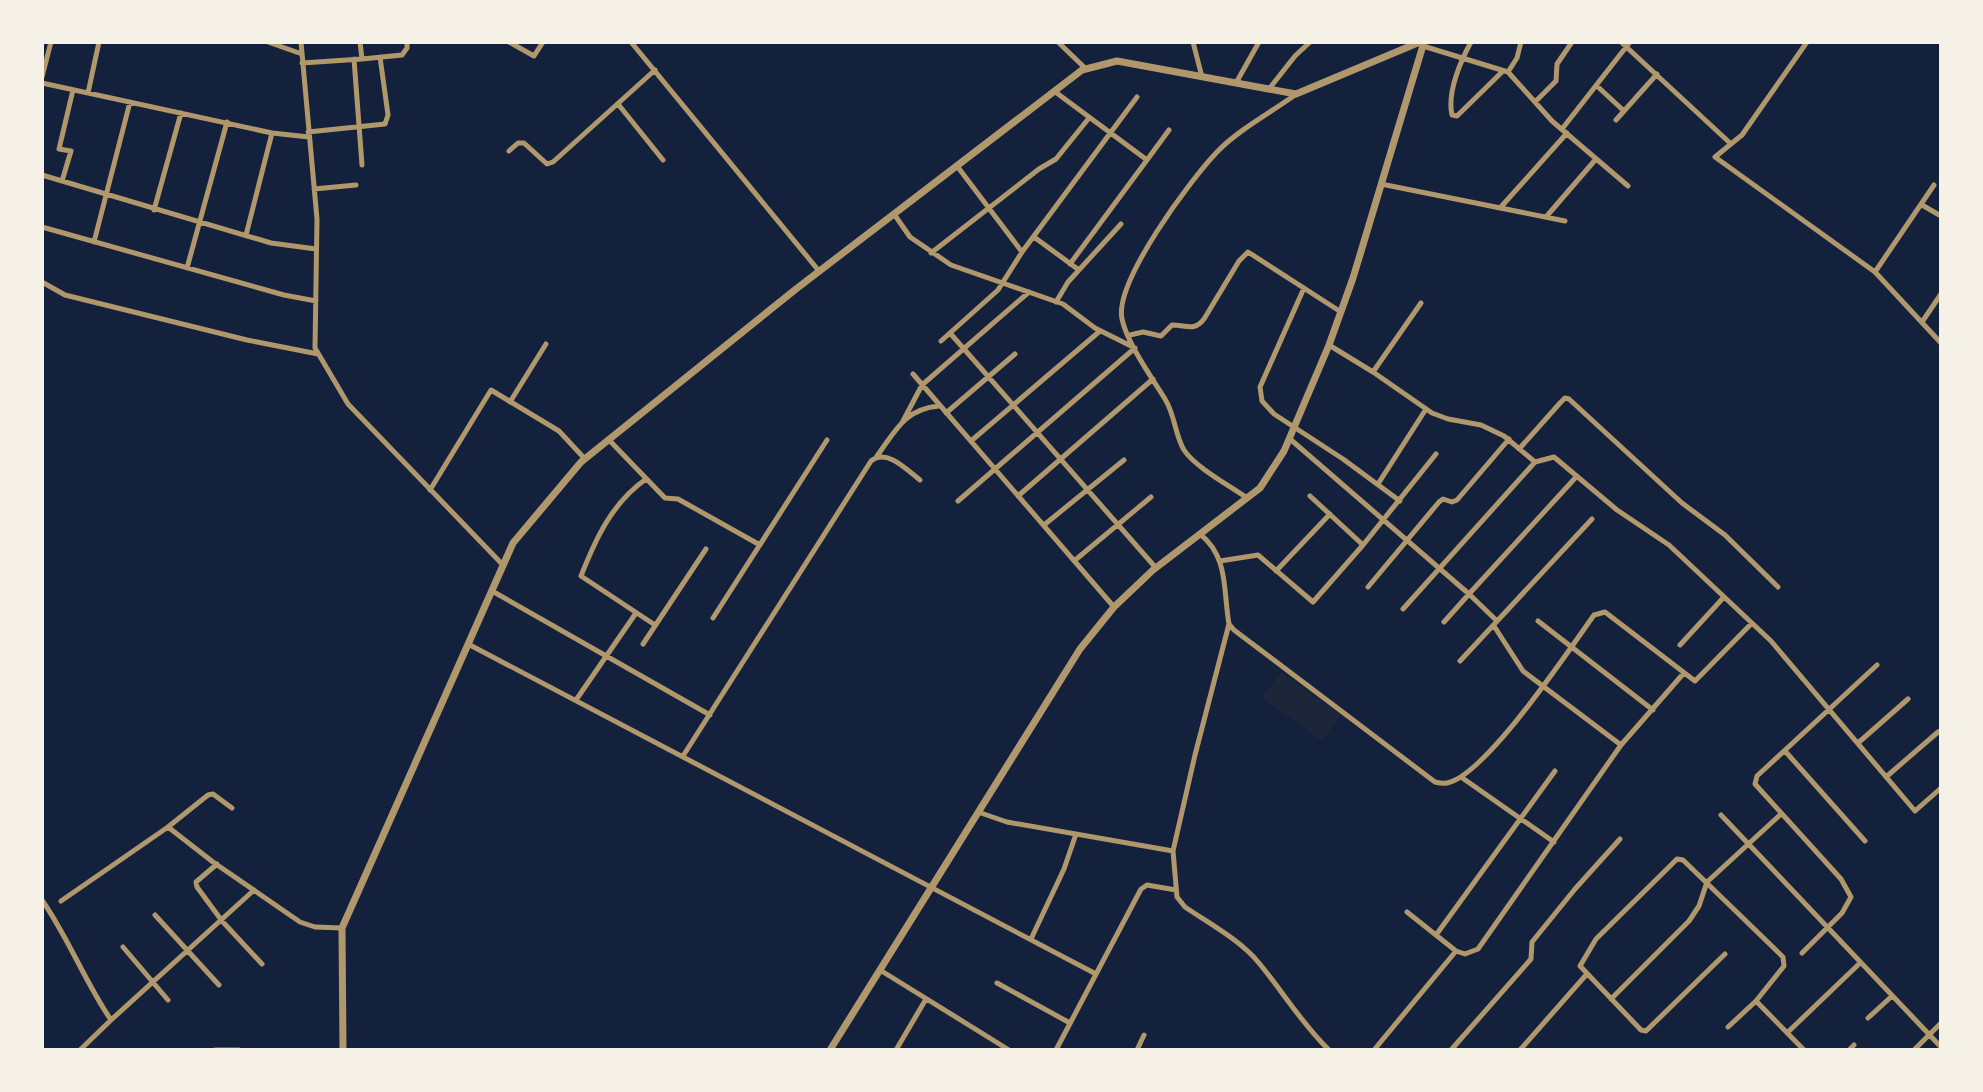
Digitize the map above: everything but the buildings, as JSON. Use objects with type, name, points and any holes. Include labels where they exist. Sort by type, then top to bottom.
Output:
[{"type":"street","points":[[42,77],[51,42]]},
{"type":"street","points":[[88,93],[99,42]]},
{"type":"street","points":[[268,42],[302,54]]},
{"type":"street","points":[[301,42],[314,189],[315,348],[348,404],[503,565]]},
{"type":"street","points":[[360,42],[362,59]]},
{"type":"street","points":[[302,63],[402,55],[407,42]]},
{"type":"street","points":[[509,42],[534,56],[543,42]]},
{"type":"street","points":[[631,42],[819,271]]},
{"type":"street","points":[[1058,42],[1086,69]]},
{"type":"street","points":[[1193,42],[1202,77]]},
{"type":"street","points":[[1236,83],[1259,42]]},
{"type":"street","points":[[1269,89],[1310,42]]},
{"type":"street","points":[[1471,42],[1462,58],[1452,99],[1452,115],[1457,116],[1505,72],[1517,58],[1521,42]]},
{"type":"street","points":[[1535,102],[1556,81],[1557,64],[1572,42]]},
{"type":"street","points":[[1807,42],[1742,135],[1717,154],[1716,159],[1875,272],[1941,343]]},
{"type":"street","points":[[830,1050],[1080,649],[1114,607],[1156,568],[1260,488],[1290,439],[1342,313],[1422,43]]},
{"type":"street","points":[[1247,499],[1184,449],[1172,410],[1135,348],[1122,319],[1122,300],[1143,256],[1183,191],[1219,150],[1296,94],[1422,43],[1505,72],[1564,131],[1628,186]]},
{"type":"street","points":[[1499,209],[1564,131],[1626,43],[1730,143]]},
{"type":"street","points":[[42,83],[272,133],[309,134],[381,126],[388,120],[380,57]]},
{"type":"street","points":[[354,59],[362,165]]},
{"type":"street","points":[[343,1050],[342,928],[513,543],[585,459],[819,271],[1086,69],[1117,61],[1296,94]]},
{"type":"street","points":[[509,151],[518,143],[524,143],[547,164],[553,162],[655,70]]},
{"type":"street","points":[[1616,120],[1657,74]]},
{"type":"street","points":[[1597,86],[1624,111]]},
{"type":"street","points":[[62,181],[71,151],[59,149],[73,90]]},
{"type":"street","points":[[1054,91],[1147,160]]},
{"type":"street","points":[[941,341],[1003,282],[1137,97]]},
{"type":"street","points":[[94,242],[130,102]]},
{"type":"street","points":[[618,104],[663,160]]},
{"type":"street","points":[[154,210],[181,113]]},
{"type":"street","points":[[931,253],[1056,159],[1089,118]]},
{"type":"street","points":[[187,268],[227,122]]},
{"type":"street","points":[[1070,264],[1169,130]]},
{"type":"street","points":[[246,235],[272,133]]},
{"type":"street","points":[[1546,218],[1596,159]]},
{"type":"street","points":[[957,166],[1022,252]]},
{"type":"street","points":[[42,175],[271,243],[316,249]]},
{"type":"street","points":[[1381,184],[1565,221]]},
{"type":"street","points":[[314,189],[356,185]]},
{"type":"street","points":[[1875,272],[1934,185]]},
{"type":"street","points":[[1922,205],[1941,216]]},
{"type":"street","points":[[894,214],[910,237],[951,265],[1056,302],[1135,348]]},
{"type":"street","points":[[1056,302],[1068,282],[1121,224]]},
{"type":"street","points":[[42,227],[316,301]]},
{"type":"street","points":[[1034,237],[1079,270]]},
{"type":"street","points":[[1130,335],[1143,332],[1161,336],[1172,325],[1197,326],[1246,252],[1257,256],[1342,313]]},
{"type":"street","points":[[42,282],[65,295],[247,340],[319,354]]},
{"type":"street","points":[[1304,288],[1260,387],[1265,407],[1400,501]]},
{"type":"street","points":[[683,756],[871,461],[903,421],[922,385],[1030,292]]},
{"type":"street","points":[[1922,322],[1941,294]]},
{"type":"street","points":[[1373,372],[1421,303]]},
{"type":"street","points":[[1935,335],[1941,326]]},
{"type":"street","points":[[971,441],[1101,330]]},
{"type":"street","points":[[950,333],[1156,568]]},
{"type":"street","points":[[510,402],[546,344]]},
{"type":"street","points":[[1329,345],[1426,409],[1448,419],[1481,425],[1509,439],[1535,462]]},
{"type":"street","points":[[958,501],[1135,348]]},
{"type":"street","points":[[946,413],[1015,354]]},
{"type":"street","points":[[913,374],[1114,607]]},
{"type":"street","points":[[1018,496],[1153,379]]},
{"type":"street","points":[[430,490],[491,390],[559,431],[585,459]]},
{"type":"street","points":[[1519,449],[1560,403],[1565,398],[1569,399],[1682,503],[1725,535],[1778,587]]},
{"type":"street","points":[[903,421],[918,409],[940,406]]},
{"type":"street","points":[[1378,484],[1426,409]]},
{"type":"street","points":[[1290,439],[1469,594],[1495,623],[1515,662],[1530,678],[1621,745]]},
{"type":"street","points":[[1368,587],[1443,499],[1452,502],[1462,496],[1509,439]]},
{"type":"street","points":[[609,440],[665,498],[678,499],[760,545]]},
{"type":"street","points":[[713,618],[827,440]]},
{"type":"street","points":[[1220,561],[1258,555],[1313,602],[1436,454]]},
{"type":"street","points":[[877,456],[895,461],[920,480]]},
{"type":"street","points":[[1403,609],[1535,462],[1554,457],[1617,510],[1669,545],[1771,641],[1915,811],[1941,788]]},
{"type":"street","points":[[1044,525],[1124,460]]},
{"type":"street","points":[[1444,622],[1577,476]]},
{"type":"street","points":[[646,479],[610,514],[600,529],[581,576],[655,625]]},
{"type":"street","points":[[1310,496],[1363,545]]},
{"type":"street","points":[[1074,561],[1151,497]]},
{"type":"street","points":[[1276,571],[1330,514]]},
{"type":"street","points":[[1460,661],[1592,519]]},
{"type":"street","points":[[1200,534],[1211,543],[1225,574],[1229,624],[1173,851],[1177,897],[1185,907],[1253,957],[1289,1006],[1329,1050]]},
{"type":"street","points":[[643,644],[706,549]]},
{"type":"street","points":[[492,591],[710,715]]},
{"type":"street","points":[[1680,645],[1724,597]]},
{"type":"street","points":[[1229,624],[1435,782],[1448,783],[1461,777],[1501,740],[1594,615],[1605,612],[1695,681],[1752,623]]},
{"type":"street","points":[[576,700],[636,613]]},
{"type":"street","points":[[1538,621],[1653,710]]},
{"type":"street","points":[[468,644],[1096,974]]},
{"type":"street","points":[[1802,953],[1849,904],[1851,897],[1755,784],[1757,776],[1877,665]]},
{"type":"street","points":[[1407,912],[1456,951],[1465,954],[1478,949],[1621,745],[1683,674]]},
{"type":"street","points":[[1858,743],[1908,699]]},
{"type":"street","points":[[1886,777],[1938,732]]},
{"type":"street","points":[[1785,751],[1865,841]]},
{"type":"street","points":[[1436,935],[1555,771]]},
{"type":"street","points":[[1461,777],[1554,842]]},
{"type":"street","points":[[61,901],[168,827],[208,795],[213,794],[232,808]]},
{"type":"street","points":[[978,812],[1007,822],[1173,851]]},
{"type":"street","points":[[1611,999],[1689,921],[1699,906],[1707,882],[1781,814]]},
{"type":"street","points":[[1721,815],[1941,1047]]},
{"type":"street","points":[[168,827],[300,922],[315,927],[342,928]]},
{"type":"street","points":[[1031,939],[1064,869],[1076,834]]},
{"type":"street","points":[[1451,1050],[1531,959],[1532,942],[1620,839]]},
{"type":"street","points":[[1725,954],[1646,1031],[1641,1030],[1580,966],[1596,939],[1677,859],[1689,865],[1785,961],[1756,1001],[1728,1027]]},
{"type":"street","points":[[217,864],[199,879],[197,887],[222,921],[262,964]]},
{"type":"street","points":[[1056,1050],[1141,889],[1147,885],[1176,890]]},
{"type":"street","points":[[80,1050],[254,890]]},
{"type":"street","points":[[42,900],[64,932],[98,1001],[111,1020]]},
{"type":"street","points":[[155,915],[219,985]]},
{"type":"street","points":[[123,947],[168,1000]]},
{"type":"street","points":[[1374,1050],[1456,951]]},
{"type":"street","points":[[1788,1032],[1860,963]]},
{"type":"street","points":[[880,970],[1009,1050]]},
{"type":"street","points":[[1520,1050],[1586,975]]},
{"type":"street","points":[[997,983],[1070,1023]]},
{"type":"street","points":[[1868,1018],[1892,996]]},
{"type":"street","points":[[896,1050],[926,999]]},
{"type":"street","points":[[1756,1001],[1804,1050]]},
{"type":"street","points":[[1914,1050],[1941,1023]]},
{"type":"street","points":[[1137,1050],[1144,1035]]},
{"type":"street","points":[[216,1050],[239,1050]]},
{"type":"shaded area","points":[[1281,672],[1341,715],[1322,741],[1262,698]]}]
